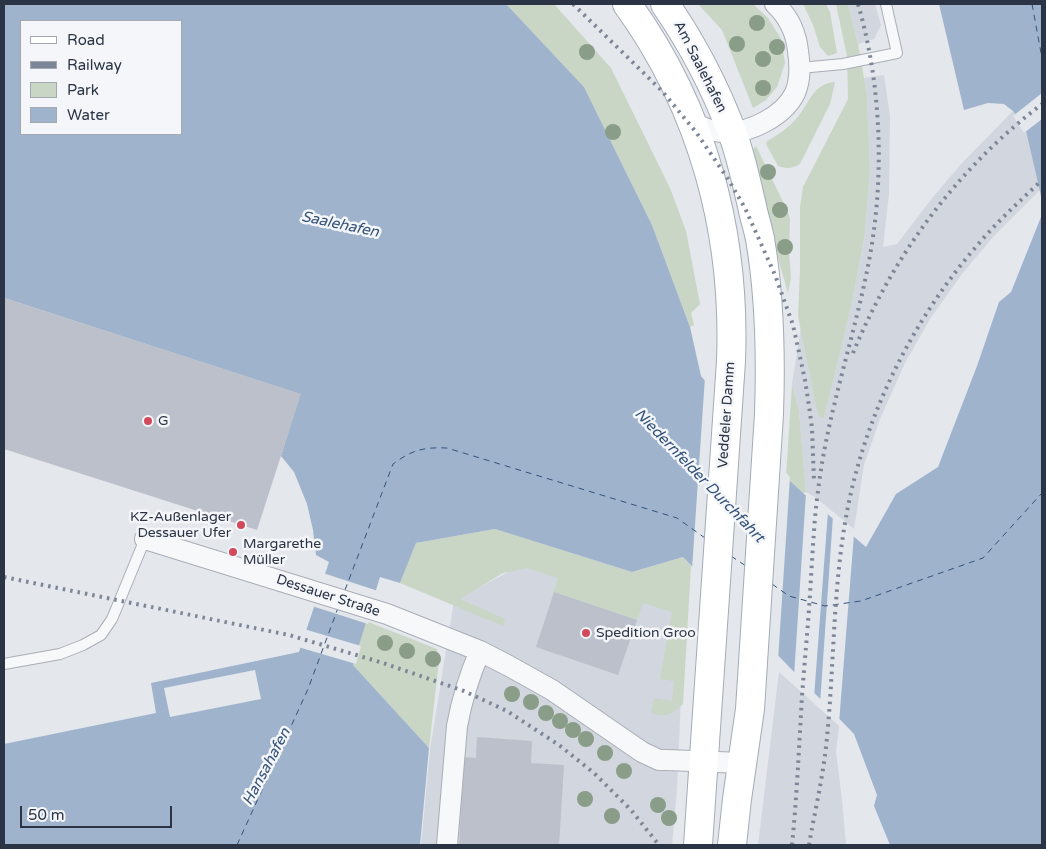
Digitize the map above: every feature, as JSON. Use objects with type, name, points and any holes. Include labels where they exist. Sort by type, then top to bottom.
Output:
[{"type":"main road","points":[[627,4],[657,49],[680,93],[692,122]]},
{"type":"main road","name":"Am Saalehafen","points":[[665,4],[683,29],[732,132]]},
{"type":"main road","name":"Veddeler Damm","points":[[692,122],[713,187],[722,229],[726,252],[732,332],[698,845]]},
{"type":"main road","points":[[732,132],[760,239],[769,328],[770,366],[769,414],[750,709],[732,845]]},
{"type":"street","points":[[692,122],[713,130],[732,132],[746,130],[772,117],[785,106],[794,94],[800,68],[797,41],[787,17],[775,4]]},
{"type":"street","name":"Dessauer Straße","points":[[145,539],[387,614],[480,651],[552,690],[650,757],[659,760],[742,763]]},
{"type":"street","points":[[447,845],[457,726],[464,691],[480,651]]},
{"type":"lane","points":[[800,68],[843,64],[897,53],[886,4]]},
{"type":"lane","points":[[4,664],[60,654],[84,645],[101,635],[112,619],[145,539]]},
{"type":"shaded area","points":[[848,4],[875,4],[881,25],[874,39],[858,44]]},
{"type":"shaded area","points":[[884,75],[890,116],[889,194],[883,247],[897,244],[962,163],[1013,111],[1026,131],[1040,190],[994,236],[962,274],[930,319],[905,363],[880,419],[864,465],[854,529],[815,497],[806,492],[799,411],[792,384],[801,327],[818,416],[824,418],[850,312],[865,234],[870,170],[867,95],[864,78]]},
{"type":"shaded area","points":[[523,564],[685,604],[677,789],[672,845],[421,845],[430,750],[454,601]]},
{"type":"shaded area","points":[[779,672],[839,726],[836,752],[846,845],[758,845]]},
{"type":"green space","points":[[504,4],[554,4],[611,68],[670,188],[686,231],[700,304],[691,313],[694,325],[690,327],[652,225],[584,87]]},
{"type":"green space","points":[[698,4],[753,4],[768,18],[781,39],[785,63],[777,87],[766,100],[753,108],[722,30]]},
{"type":"green space","points":[[803,4],[826,4],[830,12],[837,53],[828,56],[820,47],[813,25]]},
{"type":"green space","points":[[836,4],[848,4],[858,44],[867,95],[870,170],[865,234],[850,312],[824,418],[818,416],[798,316],[800,207],[803,187],[848,99],[847,56]]},
{"type":"green space","points":[[835,82],[830,104],[800,164],[789,168],[778,166],[766,144],[767,141],[793,122],[816,90],[821,86]]},
{"type":"green space","points":[[756,146],[790,219],[789,251],[791,278],[788,293],[752,151]]},
{"type":"green space","points":[[792,384],[799,411],[806,492],[803,493],[786,477]]},
{"type":"green space","points":[[495,529],[632,572],[683,557],[691,566],[683,704],[665,715],[651,713],[654,698],[672,701],[674,681],[660,679],[672,612],[643,603],[637,620],[554,592],[558,578],[527,568],[503,573],[460,599],[505,619],[503,626],[400,583],[416,543]]},
{"type":"green space","points":[[366,621],[437,649],[439,661],[429,748],[353,665]]},
{"type":"water","points":[[4,4],[504,4],[508,6],[584,87],[652,225],[690,327],[701,376],[786,477],[866,547],[896,494],[938,467],[977,366],[999,302],[1011,292],[1041,217],[1041,196],[1026,131],[1013,111],[1004,104],[988,103],[964,110],[939,4],[1042,4],[1042,845],[890,845],[874,806],[877,795],[854,734],[683,557],[632,572],[495,529],[416,543],[400,583],[380,577],[353,665],[429,748],[420,845],[4,845],[4,744],[156,713],[151,683],[299,652],[329,562],[316,555],[307,504],[294,472],[281,456],[300,394],[4,298]]},
{"type":"pier","points":[[1042,93],[1042,119],[1024,133],[1013,116]]},
{"type":"pier","points":[[705,377],[790,477],[778,660],[692,569]]},
{"type":"pier","points":[[806,493],[828,512],[814,697],[794,676]]},
{"type":"pier","points":[[833,516],[854,534],[839,723],[820,704]]},
{"type":"pier","points":[[323,573],[378,591],[368,624],[312,606]]},
{"type":"pier","points":[[304,629],[361,646],[356,664],[298,647]]},
{"type":"pier","points":[[255,670],[261,699],[170,717],[164,688]]},
{"type":"building","name":"G","points":[[4,298],[301,394],[257,530],[4,449]]},
{"type":"building","name":"Spedition Groo","points":[[554,592],[637,620],[618,675],[536,647]]},
{"type":"building","points":[[477,737],[532,741],[531,763],[564,765],[559,845],[459,845],[464,757],[476,758]]},
{"type":"ferry route","points":[[1032,4],[1042,58]]},
{"type":"ferry route","points":[[345,590],[393,464],[406,455],[424,449],[447,448],[677,518],[705,538]]},
{"type":"ferry route","points":[[772,584],[789,596],[825,606],[861,601],[983,558],[1042,493]]},
{"type":"ferry route","points":[[731,556],[746,566]]},
{"type":"ferry route","points":[[237,845],[308,689],[338,608]]},
{"type":"railway","points":[[573,4],[662,91],[696,132],[745,208],[775,275],[793,325],[805,380],[812,428],[814,481]]},
{"type":"railway","points":[[792,845],[818,491],[834,406],[868,266],[877,201],[879,168],[876,101],[872,68],[858,4]]},
{"type":"railway","points":[[853,353],[888,281],[908,248],[931,216],[982,156],[1042,104]]},
{"type":"railway","points":[[809,845],[826,751],[841,550],[853,485],[864,446],[877,409],[894,373],[912,337],[933,303],[981,241],[1042,180]]},
{"type":"railway","points":[[4,577],[289,635],[383,663],[464,691],[507,711],[559,745],[594,773],[631,810],[659,845]]},
{"type":"place","name":"G","points":[[148,421]]},
{"type":"place","name":"KZ-Außenlager Dessauer Ufer","points":[[241,525]]},
{"type":"place","name":"Margarethe Müller","points":[[233,552]]},
{"type":"place","name":"Spedition Groo","points":[[586,633]]},
{"type":"water label","name":"Saalehafen","points":[[340,225]]},
{"type":"water label","name":"Niedernfelder Durchfahrt","points":[[699,476]]},
{"type":"water label","name":"Hansahafen","points":[[267,767]]}]
